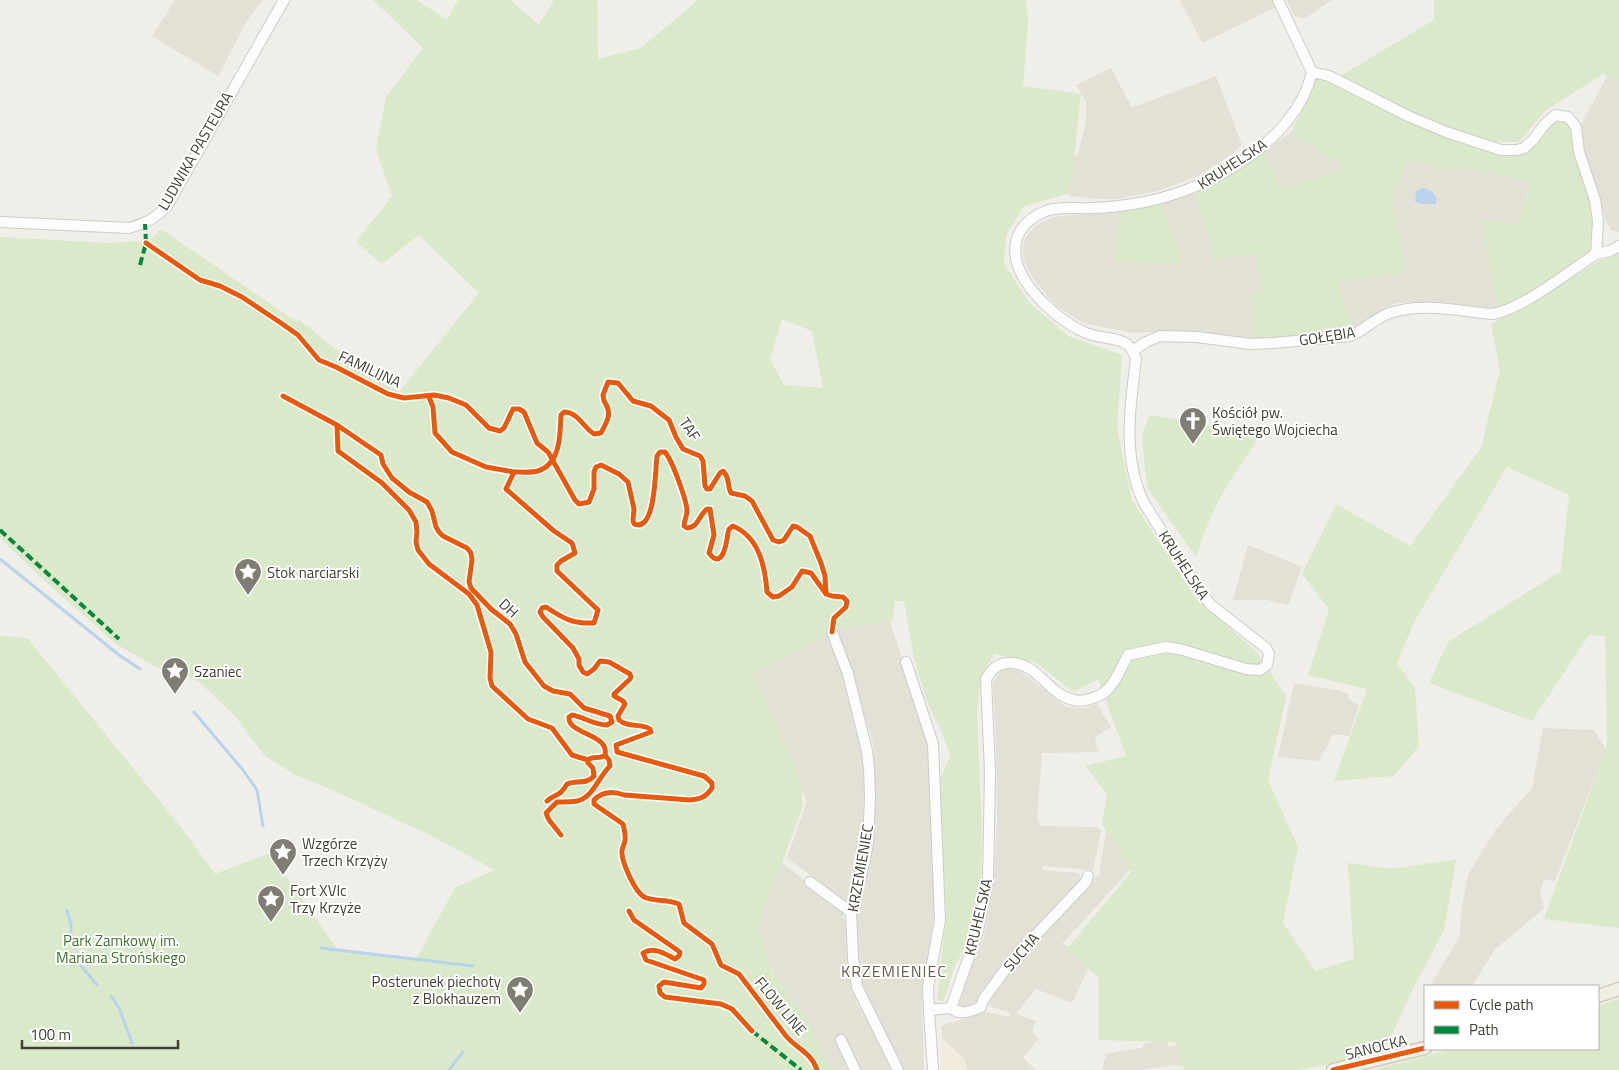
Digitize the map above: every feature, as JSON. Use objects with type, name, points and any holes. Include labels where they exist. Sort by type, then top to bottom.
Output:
[{"type":"main road","points":[[1599,996],[1619,989]]},
{"type":"main road","name":"SANOCKA","points":[[1333,1070],[1424,1048]]},
{"type":"street","name":"LUDWIKA PASTEURA","points":[[0,222],[129,228],[144,224],[160,214],[167,206],[284,0]]},
{"type":"street","points":[[1278,0],[1312,72],[1329,76],[1408,116],[1446,132],[1501,150],[1517,150],[1524,148],[1533,140],[1545,124],[1555,116],[1568,117],[1576,128],[1579,152],[1595,200],[1598,221],[1596,254]]},
{"type":"street","name":"KRUHELSKA","points":[[933,1070],[941,1009],[978,931],[988,881],[990,772],[986,679],[992,669],[1001,664],[1015,662],[1030,668],[1063,696],[1074,700],[1086,700],[1100,696],[1109,688],[1128,655],[1166,647],[1183,650],[1246,669],[1260,670],[1268,665],[1269,654],[1266,648],[1211,606],[1197,588],[1137,489],[1133,474],[1129,414],[1136,359],[1134,350],[1124,342],[1088,334],[1070,325],[1050,309],[1029,285],[1020,271],[1015,245],[1018,234],[1024,224],[1047,211],[1134,204],[1178,195],[1210,180],[1260,149],[1284,126],[1304,95],[1310,83],[1312,72]]},
{"type":"street","name":"GOŁĘBIA","points":[[1134,350],[1160,336],[1197,337],[1250,344],[1308,341],[1350,336],[1360,332],[1387,314],[1407,308],[1421,307],[1493,314],[1504,312],[1523,302],[1596,254],[1610,251],[1619,246]]},
{"type":"street","name":"KRZEMIENIEC","points":[[832,632],[848,674],[867,751],[869,769],[868,843],[851,912],[853,958],[857,987],[898,1070]]},
{"type":"street","points":[[906,662],[933,744],[940,920],[928,987],[941,1009]]},
{"type":"street","name":"SUCHA","points":[[941,1009],[962,1012],[981,1007],[983,1000],[1013,959],[1086,882],[1088,876]]},
{"type":"street","points":[[810,882],[851,912]]},
{"type":"street","points":[[841,1040],[855,1070]]},
{"type":"shaded area","points":[[175,0],[262,0],[244,26],[218,76],[152,36]]},
{"type":"shaded area","points":[[1180,0],[1272,0],[1276,7],[1202,43]]},
{"type":"shaded area","points":[[1287,0],[1332,0],[1304,19],[1294,16]]},
{"type":"shaded area","points":[[1111,68],[1132,108],[1216,76],[1242,145],[1229,156],[1198,176],[1158,191],[1117,199],[1070,196],[1066,160],[1078,155],[1086,121],[1086,102],[1076,85]]},
{"type":"shaded area","points":[[1607,76],[1619,80],[1619,232],[1611,230],[1604,217],[1583,150],[1580,127]]},
{"type":"shaded area","points":[[1291,132],[1346,168],[1282,189],[1263,152]]},
{"type":"shaded area","points":[[1409,158],[1439,169],[1476,170],[1530,180],[1519,225],[1484,221],[1497,310],[1408,302],[1397,303],[1388,307],[1366,324],[1354,329],[1339,283],[1406,272],[1393,199]]},
{"type":"shaded area","points":[[1195,193],[1214,260],[1254,254],[1261,291],[1252,293],[1252,339],[1171,331],[1133,333],[1083,323],[1058,307],[1028,271],[1024,260],[1023,247],[1025,239],[1033,228],[1041,222],[1055,217],[1121,209],[1182,264],[1163,203]]},
{"type":"shaded area","points":[[1248,545],[1302,567],[1288,605],[1267,600],[1233,600]]},
{"type":"shaded area","points":[[889,618],[929,743],[935,908],[922,1000],[924,1070],[904,1070],[860,987],[854,912],[868,859],[874,746],[837,630]]},
{"type":"shaded area","points":[[828,629],[844,675],[865,752],[862,850],[847,902],[787,858],[807,801],[743,673]]},
{"type":"shaded area","points":[[1006,668],[1020,671],[1066,707],[1084,708],[1097,704],[1111,727],[1097,736],[1095,743],[1100,752],[1042,753],[1037,821],[1039,821],[1039,826],[1096,827],[1101,830],[1093,870],[1043,866],[1043,870],[1079,873],[1081,882],[1001,970],[976,1004],[967,1008],[958,1007],[976,953],[984,937],[994,881],[997,819],[993,683],[1000,671]]},
{"type":"shaded area","points":[[1294,683],[1337,690],[1349,694],[1348,699],[1359,705],[1349,736],[1332,734],[1328,745],[1318,761],[1278,757]]},
{"type":"shaded area","points":[[1543,728],[1594,730],[1606,749],[1555,881],[1544,879],[1540,892],[1544,909],[1495,949],[1473,985],[1431,985],[1460,936],[1461,912],[1468,874],[1496,829],[1532,788]]},
{"type":"shaded area","points":[[1107,825],[1131,869],[1062,944],[1094,956],[1072,1003],[1036,989],[1016,1014],[1036,1021],[1032,1031],[1038,1039],[1023,1058],[1036,1070],[967,1070],[965,1060],[942,1038],[941,1027],[986,1012],[1009,1017],[1010,1012],[991,1007],[987,999],[1009,969],[1054,918],[1095,877],[1100,876]]},
{"type":"shaded area","points":[[780,861],[843,911],[849,948],[846,952],[857,1005],[870,1023],[891,1070],[825,1070],[771,967],[755,928]]},
{"type":"shaded area","points":[[942,1038],[965,1060],[967,1070],[943,1070]]},
{"type":"shaded area","points":[[1166,1040],[1169,1047],[1186,1042],[1183,1066],[1173,1065],[1141,1070],[1102,1070],[1106,1054],[1141,1048],[1145,1043]]},
{"type":"green space","name":"Park Zamkowy im. Mariana Strońskiego","points":[[373,0],[417,0],[447,20],[458,0],[510,0],[539,25],[554,0],[597,0],[598,59],[641,48],[698,0],[1026,0],[1028,22],[1023,86],[1081,94],[1070,193],[1024,206],[1006,235],[1004,264],[1029,302],[1068,336],[1122,355],[1117,429],[1132,500],[1196,599],[1256,651],[1286,696],[1268,780],[1298,847],[1283,923],[1315,971],[1354,959],[1348,863],[1393,869],[1456,859],[1444,930],[1413,989],[1383,1053],[1300,1070],[1184,1070],[1176,1042],[1099,1040],[1099,978],[1066,950],[1132,871],[1102,824],[1107,794],[1085,766],[1126,756],[1098,679],[1074,692],[1035,662],[994,654],[981,676],[977,712],[982,835],[981,887],[965,949],[955,965],[944,1001],[937,1001],[946,912],[939,783],[950,755],[942,732],[927,702],[914,658],[904,601],[895,601],[893,620],[837,630],[753,675],[801,779],[803,806],[757,930],[763,938],[772,971],[809,1021],[831,1070],[0,1070],[0,635],[28,639],[180,826],[215,874],[270,853],[337,949],[416,959],[455,888],[495,870],[430,835],[328,788],[295,775],[264,755],[236,717],[198,681],[158,668],[116,644],[0,538],[0,237],[106,243],[148,241],[161,229],[297,322],[298,319],[333,347],[399,392],[479,293],[419,235],[382,264],[356,242],[392,196],[376,149],[386,97],[423,48]],"holes":[[[782,319],[812,331],[823,388],[784,385],[770,359]]]},
{"type":"green space","points":[[1434,0],[1619,0],[1619,80],[1603,74],[1545,111],[1519,142],[1496,142],[1425,119],[1340,76],[1434,20]]},
{"type":"green space","points":[[1321,77],[1422,127],[1492,152],[1520,154],[1539,141],[1547,129],[1561,119],[1567,122],[1571,126],[1592,204],[1596,228],[1591,248],[1587,253],[1522,297],[1497,310],[1483,221],[1519,225],[1530,181],[1476,170],[1439,169],[1409,158],[1393,199],[1406,272],[1339,283],[1354,329],[1271,339],[1252,339],[1252,292],[1261,291],[1254,254],[1214,260],[1195,193],[1236,171],[1263,152],[1283,189],[1346,168],[1291,132],[1313,91],[1313,80]]},
{"type":"green space","points":[[1163,203],[1183,265],[1114,261],[1121,209]]},
{"type":"green space","points":[[1619,249],[1619,928],[1544,919],[1607,746],[1605,636],[1589,635],[1532,721],[1429,683],[1448,642],[1561,571],[1569,495],[1507,467],[1414,622],[1397,663],[1415,688],[1419,746],[1394,776],[1334,781],[1367,689],[1308,675],[1329,609],[1302,574],[1336,504],[1410,546],[1481,448],[1500,370],[1491,324]]},
{"type":"green space","points":[[1149,415],[1260,434],[1217,503],[1196,557],[1148,489],[1142,435]]},
{"type":"green space","points":[[1619,999],[1619,1070],[1373,1070],[1448,1050],[1599,1050],[1599,1006]]},
{"type":"water","points":[[1422,188],[1433,193],[1436,198],[1436,204],[1415,202],[1416,192]]},
{"type":"waterway","points":[[0,559],[119,655],[140,669]]},
{"type":"waterway","points":[[194,712],[243,770],[257,790],[263,826]]},
{"type":"waterway","points":[[67,911],[71,924],[71,943]]},
{"type":"waterway","points":[[321,948],[473,966]]},
{"type":"waterway","points":[[77,961],[97,985]]},
{"type":"waterway","points":[[111,996],[119,1008],[132,1043]]},
{"type":"waterway","points":[[449,1070],[463,1052]]},
{"type":"marked path","points":[[140,265],[146,243],[145,224]]},
{"type":"marked path","points":[[0,530],[119,639]]},
{"type":"marked path","points":[[752,1031],[801,1070]]},
{"type":"cycle path","name":"FAMILIJNA","points":[[146,243],[200,280],[220,286],[242,297],[281,323],[298,335],[319,360],[388,394],[404,398],[434,395],[449,398],[466,405],[489,428],[500,431],[504,428],[513,409],[519,409],[524,412],[537,443],[548,452],[579,504],[589,502],[594,489],[594,472],[596,467],[601,465],[619,474],[628,482],[634,509],[634,524],[641,524],[647,519],[653,499],[657,456],[660,452],[665,452],[685,499],[687,511],[684,526],[687,528],[694,526],[704,512],[710,509],[714,535],[709,553],[714,558],[718,559],[721,557],[729,529],[733,526],[749,537],[755,545],[762,563],[767,592],[773,597],[779,596],[792,587],[802,571],[811,573],[826,594]]},
{"type":"cycle path","name":"TAF","points":[[514,472],[538,471],[551,462],[558,448],[561,415],[564,412],[573,414],[594,434],[601,433],[609,414],[603,395],[608,382],[618,383],[633,401],[651,406],[669,420],[683,449],[700,456],[703,461],[705,486],[707,489],[710,489],[723,471],[727,476],[731,493],[745,496],[752,501],[773,540],[779,542],[784,540],[793,526],[810,536],[825,576],[826,594],[843,597],[847,601],[846,607],[834,618],[832,632]]},
{"type":"cycle path","name":"DH","points":[[283,396],[337,425],[381,455],[383,464],[392,478],[409,492],[427,502],[439,532],[467,548],[471,553],[469,582],[471,588],[491,609],[510,624],[516,634],[525,662],[544,686],[553,691],[570,694],[584,708],[610,716],[612,722],[607,725],[598,724],[572,715],[569,717],[570,723],[574,727],[595,738],[605,748],[605,755],[588,760]]},
{"type":"cycle path","name":"FLOW LINE","points":[[429,397],[433,407],[435,433],[452,452],[486,467],[514,472],[506,489],[554,531],[572,543],[575,553],[561,561],[557,565],[557,571],[598,610],[594,623],[580,623],[569,620],[546,607],[542,608],[540,612],[573,648],[583,672],[587,674],[600,661],[609,662],[630,674],[630,679],[614,694],[625,704],[618,716],[619,720],[626,724],[646,727],[651,732],[616,745],[617,752],[704,776],[712,783],[712,788],[708,794],[694,800],[616,793],[604,794],[594,800],[594,804],[623,824],[625,843],[622,856],[633,883],[644,897],[679,904],[684,923],[712,944],[721,965],[739,974],[786,1036],[812,1059],[817,1070]]},
{"type":"cycle path","points":[[337,425],[338,451],[382,483],[409,510],[416,522],[418,550],[429,564],[469,594],[477,605],[491,652],[490,678],[492,686],[528,719],[552,728],[572,755],[588,760]]},
{"type":"cycle path","points":[[561,835],[546,813],[557,802],[577,801],[587,796],[610,766],[609,760],[605,755]]},
{"type":"cycle path","points":[[547,801],[560,793],[567,784],[591,779],[594,776],[593,768],[588,763],[588,760]]},
{"type":"cycle path","points":[[629,911],[634,920],[680,952],[679,956],[675,959],[659,951],[651,950],[643,953],[646,960],[704,980],[701,988],[664,982],[659,986],[660,993],[665,997],[721,1004],[732,1009],[752,1031]]},
{"type":"cycle path","points":[[1333,1070],[1424,1048]]},
{"type":"place","name":"Kościół pw. Świętego Wojciecha","points":[[1193,445]]},
{"type":"place","name":"Stok narciarski","points":[[248,596]]},
{"type":"place","name":"Szaniec","points":[[175,695]]},
{"type":"place","name":"Wzgórze Trzech Krzyży","points":[[283,876]]},
{"type":"place","name":"Fort XVIc Trzy Krzyże","points":[[271,923]]},
{"type":"place","name":"Posterunek piechoty z Blokhauzem","points":[[520,1014]]},
{"type":"district","name":"KRZEMIENIEC","points":[[894,971]]}]
